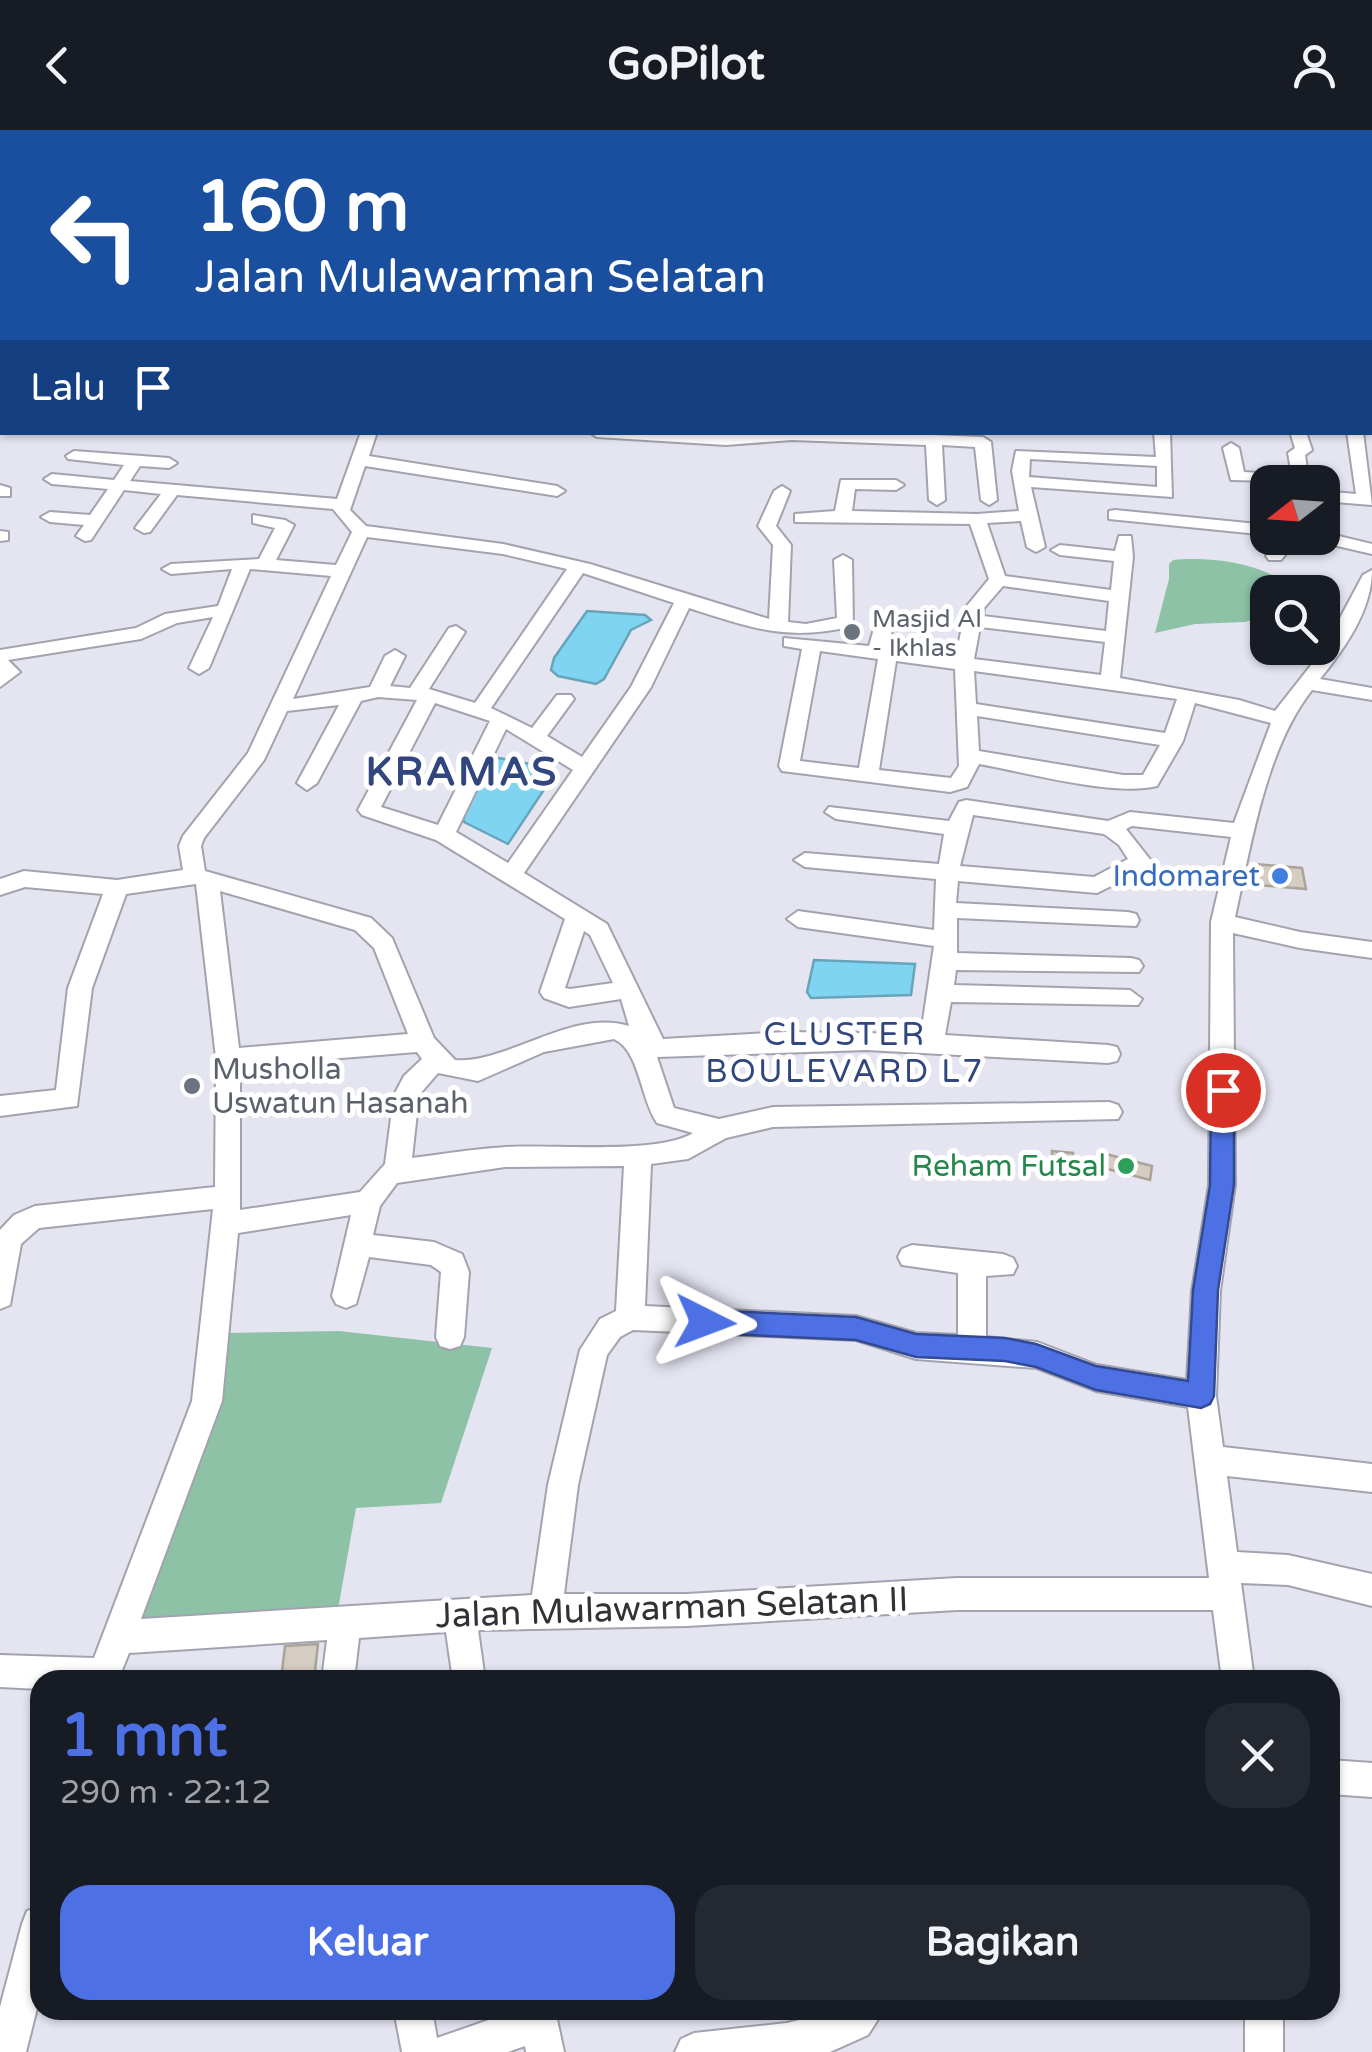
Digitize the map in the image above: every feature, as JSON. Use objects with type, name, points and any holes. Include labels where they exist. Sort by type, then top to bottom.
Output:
[{"type":"street","points":[[369,435],[342,505],[343,516],[362,531],[429,537],[584,568],[794,637],[883,653],[1110,682],[1283,716]]},
{"type":"street","points":[[615,435],[722,457]]},
{"type":"street","points":[[620,451],[781,435]]},
{"type":"street","points":[[816,435],[984,442],[989,500]]},
{"type":"street","points":[[1024,481],[1166,493],[1162,435]]},
{"type":"street","points":[[1231,448],[1238,476],[1302,481],[1296,452],[1304,450],[1299,435]]},
{"type":"street","points":[[1340,497],[1368,499],[1355,435]]},
{"type":"street","points":[[934,440],[937,500]]},
{"type":"street","points":[[1036,547],[1019,457],[1028,452],[1165,462]]},
{"type":"street","points":[[74,456],[169,463]]},
{"type":"street","points":[[50,517],[90,529],[135,460]]},
{"type":"street","points":[[360,460],[556,491]]},
{"type":"street","points":[[52,479],[342,505]]},
{"type":"street","points":[[843,516],[847,484],[896,486]]},
{"type":"street","points":[[1224,484],[1250,487]]},
{"type":"street","points":[[144,528],[172,490]]},
{"type":"street","points":[[782,491],[768,526],[782,546],[794,637],[789,766],[960,782],[967,764],[964,663],[972,620],[975,606],[998,580]]},
{"type":"street","points":[[801,518],[977,519],[1028,515]]},
{"type":"street","points":[[1115,515],[1250,528]]},
{"type":"street","points":[[258,519],[285,525],[265,564]]},
{"type":"street","points":[[977,519],[998,580]]},
{"type":"street","points":[[106,1670],[207,1401],[228,1210],[228,1058],[201,878],[190,846],[257,755],[362,531]]},
{"type":"street","points":[[1340,541],[1372,549]]},
{"type":"street","points":[[1060,550],[1124,549],[1110,682]]},
{"type":"street","points":[[794,637],[806,630],[846,622],[842,560]]},
{"type":"street","points":[[171,569],[244,563],[341,571]]},
{"type":"street","points":[[199,668],[244,563]]},
{"type":"street","points":[[444,835],[491,713],[574,573]]},
{"type":"street","points":[[1237,1670],[1201,1396],[1206,1290],[1222,1185],[1222,922],[1242,832],[1283,716],[1361,614],[1372,575]]},
{"type":"street","points":[[998,580],[1120,597]]},
{"type":"street","points":[[511,874],[641,687],[681,606]]},
{"type":"street","points":[[0,656],[141,633],[172,618],[226,610]]},
{"type":"street","points":[[868,775],[886,618]]},
{"type":"street","points":[[972,620],[1114,638]]},
{"type":"street","points":[[456,632],[369,810],[444,835],[578,915],[604,937],[625,990],[639,1013],[641,1026],[656,1048],[718,1049],[783,1041],[932,1042],[1108,1054]]},
{"type":"street","points":[[378,690],[394,656]]},
{"type":"street","points":[[0,664],[10,672],[0,681]]},
{"type":"street","points":[[1308,683],[1372,694]]},
{"type":"street","points":[[279,703],[378,690],[423,693],[491,713],[586,769]]},
{"type":"street","points":[[306,783],[354,696]]},
{"type":"street","points":[[967,764],[1140,782],[1155,777],[1173,741],[1188,696]]},
{"type":"street","points":[[536,737],[564,698]]},
{"type":"street","points":[[968,709],[1173,741]]},
{"type":"street","points":[[932,1042],[941,994],[948,873],[956,829],[966,807],[1110,828],[1127,840],[1141,862]]},
{"type":"street","points":[[836,812],[956,829]]},
{"type":"street","points":[[1110,828],[1130,819],[1242,832]]},
{"type":"street","points":[[805,860],[1130,887],[1155,822]]},
{"type":"street","points":[[0,887],[24,879],[118,888],[201,878],[363,924],[384,944],[430,1052]]},
{"type":"street","points":[[0,1106],[68,1098],[80,988],[118,888]]},
{"type":"street","points":[[946,910],[1128,920]]},
{"type":"street","points":[[578,915],[552,992],[569,998],[625,990]]},
{"type":"street","points":[[798,918],[944,950],[1131,966]]},
{"type":"street","points":[[1222,922],[1300,940],[1372,950]]},
{"type":"street","points":[[941,994],[1130,1000]]},
{"type":"street","points":[[228,1058],[430,1052],[464,1073],[540,1044],[614,1030],[626,1032],[640,1043],[653,1098],[666,1116],[720,1128]]},
{"type":"street","points":[[346,1296],[368,1202],[393,1172],[406,1092],[430,1052]]},
{"type":"street","points":[[393,1172],[505,1158],[638,1155],[688,1149],[720,1128],[773,1116],[1109,1112]]},
{"type":"street","points":[[630,1318],[638,1155]]},
{"type":"street","points":[[0,1297],[3,1253],[19,1222],[35,1217],[368,1202]]},
{"type":"street","points":[[360,1240],[369,1247],[434,1254],[452,1262],[450,1338]]},
{"type":"street","points":[[912,1257],[1002,1266]]},
{"type":"street","points":[[972,1263],[972,1348]]},
{"type":"street","points":[[546,1610],[563,1486],[594,1350],[610,1328],[630,1318],[856,1328],[916,1346],[1036,1355],[1096,1378],[1201,1396]]},
{"type":"street","points":[[1210,1460],[1372,1478]]},
{"type":"street","name":"Jalan Mulawarman Selatan II","points":[[118,1637],[546,1610],[687,1610],[1224,1580],[1288,1570],[1372,1590]]},
{"type":"street","points":[[460,1617],[468,1670]]},
{"type":"street","points":[[339,1670],[345,1621]]},
{"type":"street","points":[[0,1671],[30,1673]]},
{"type":"street","points":[[1340,1778],[1372,1780]]},
{"type":"street","points":[[7,2052],[30,1963]]},
{"type":"street","points":[[414,2020],[421,2052]]},
{"type":"street","points":[[694,2052],[818,2037],[856,2020]]},
{"type":"street","points":[[1264,2020],[1264,2052]]},
{"type":"street","points":[[450,2052],[540,2028]]},
{"type":"green space","points":[[1205,559],[1239,564],[1272,575],[1250,575],[1250,620],[1195,624],[1155,633],[1173,560]]},
{"type":"green space","points":[[339,1331],[492,1348],[441,1503],[356,1508],[337,1615],[139,1622],[225,1333]]},
{"type":"water","points":[[587,611],[645,615],[651,620],[631,630],[604,679],[596,684],[558,676],[551,670],[554,658]]},
{"type":"water","points":[[499,758],[541,766],[553,776],[508,844],[464,822],[463,817],[485,770]]},
{"type":"water","points":[[814,960],[915,964],[911,995],[811,998],[807,992]]},
{"type":"building","name":"Indomaret","points":[[1255,864],[1302,868],[1306,889],[1258,885]]},
{"type":"building","name":"Reham Futsal","points":[[1052,1151],[1073,1153],[1074,1179],[1053,1177]]},
{"type":"building","name":"Reham Futsal","points":[[1102,1153],[1152,1166],[1150,1180],[1100,1167]]},
{"type":"building","points":[[318,1644],[315,1670],[282,1670],[285,1646]]},
{"type":"place","name":"Masjid Al - Ikhlas","points":[[852,632]]},
{"type":"place","name":"Indomaret","points":[[1280,876]]},
{"type":"place","name":"Musholla Uswatun Hasanah","points":[[192,1086]]},
{"type":"place","name":"Reham Futsal","points":[[1126,1166]]},
{"type":"district","name":"KRAMAS","points":[[462,771]]},
{"type":"district","name":"CLUSTER BOULEVARD L7","points":[[845,1052]]},
{"type":"route","points":[[705,1322],[856,1328],[916,1346],[1005,1350],[1036,1355],[1096,1378],[1201,1396],[1206,1290],[1222,1185],[1223,1090]]}]
